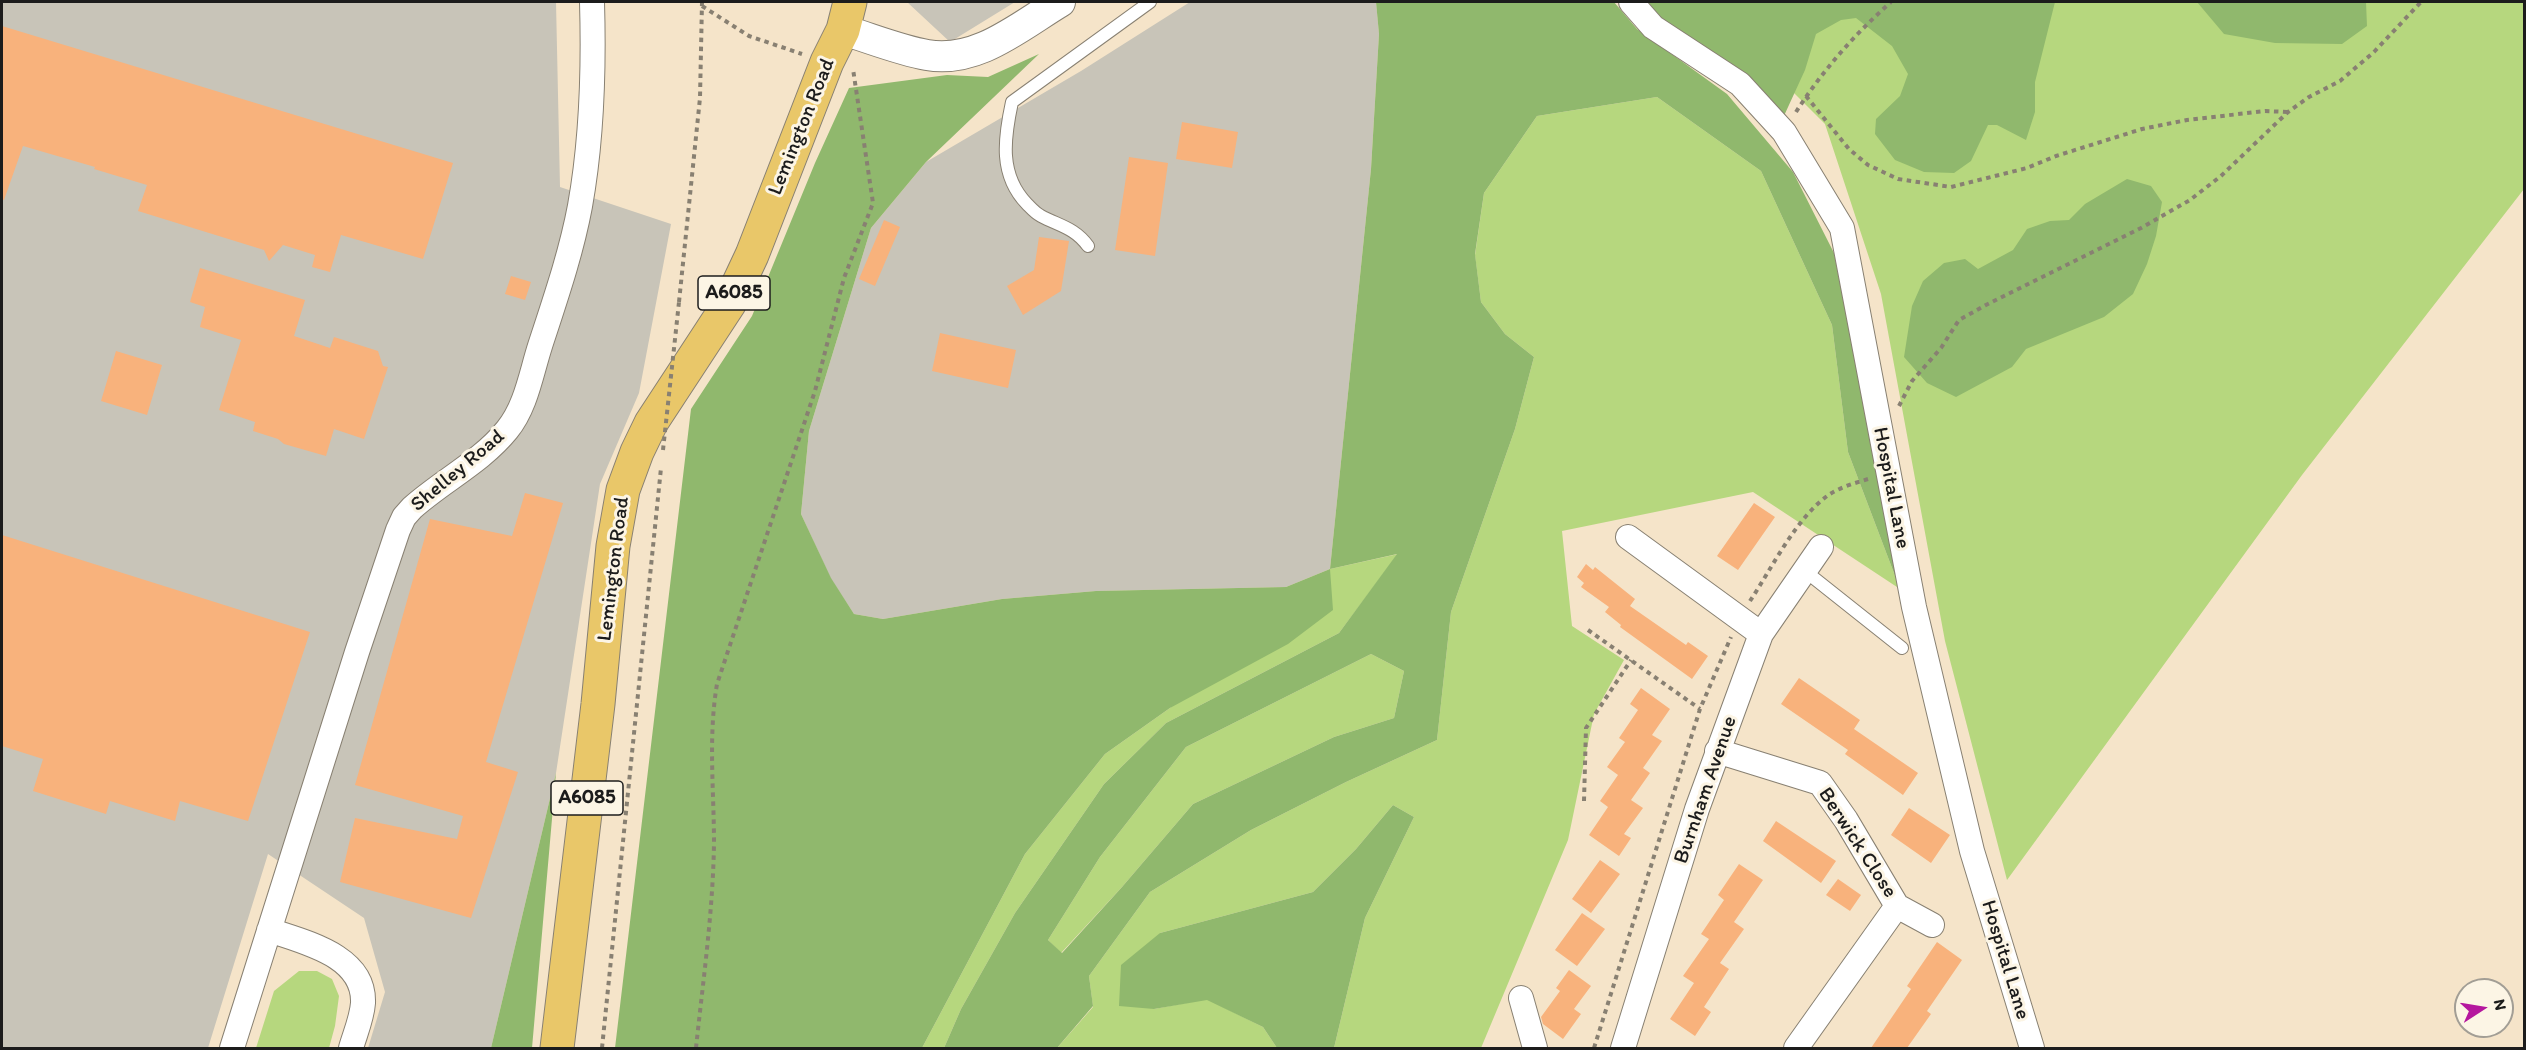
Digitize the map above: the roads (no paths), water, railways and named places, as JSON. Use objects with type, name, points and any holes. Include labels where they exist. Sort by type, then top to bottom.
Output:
[{"type":"main road","name":"Lemington Road","points":[[557,1048],[598,704],[613,546],[623,490],[651,423],[734,295],[839,62],[846,16]]},
{"type":"street","name":"Shelley Road","points":[[232,1048],[357,652],[404,517],[430,492],[495,443],[517,415],[528,386],[566,267],[580,204],[590,124],[592,2]]},
{"type":"street","points":[[846,16],[926,55],[950,57],[970,53],[990,45],[1060,2]]},
{"type":"street","name":"Hospital Lane","points":[[1631,2],[1653,27],[1740,84],[1784,132],[1842,228],[1914,607],[1972,851],[2032,1048]]},
{"type":"street","points":[[1628,537],[1761,634]]},
{"type":"street","name":"Burnham Avenue","points":[[1623,1048],[1697,809],[1761,634],[1821,547]]},
{"type":"street","name":"Berwick Close","points":[[1717,751],[1820,783],[1846,820],[1897,906],[1796,1048]]},
{"type":"street","points":[[1897,906],[1932,925]]},
{"type":"street","points":[[269,930],[334,955],[356,978],[363,1003],[351,1048]]},
{"type":"street","points":[[1521,998],[1535,1048]]},
{"type":"lane","points":[[1088,246],[1079,234],[1038,215],[1016,192],[1005,163],[1005,135],[1012,102],[1149,2]]},
{"type":"lane","points":[[1804,570],[1902,648]]}]
